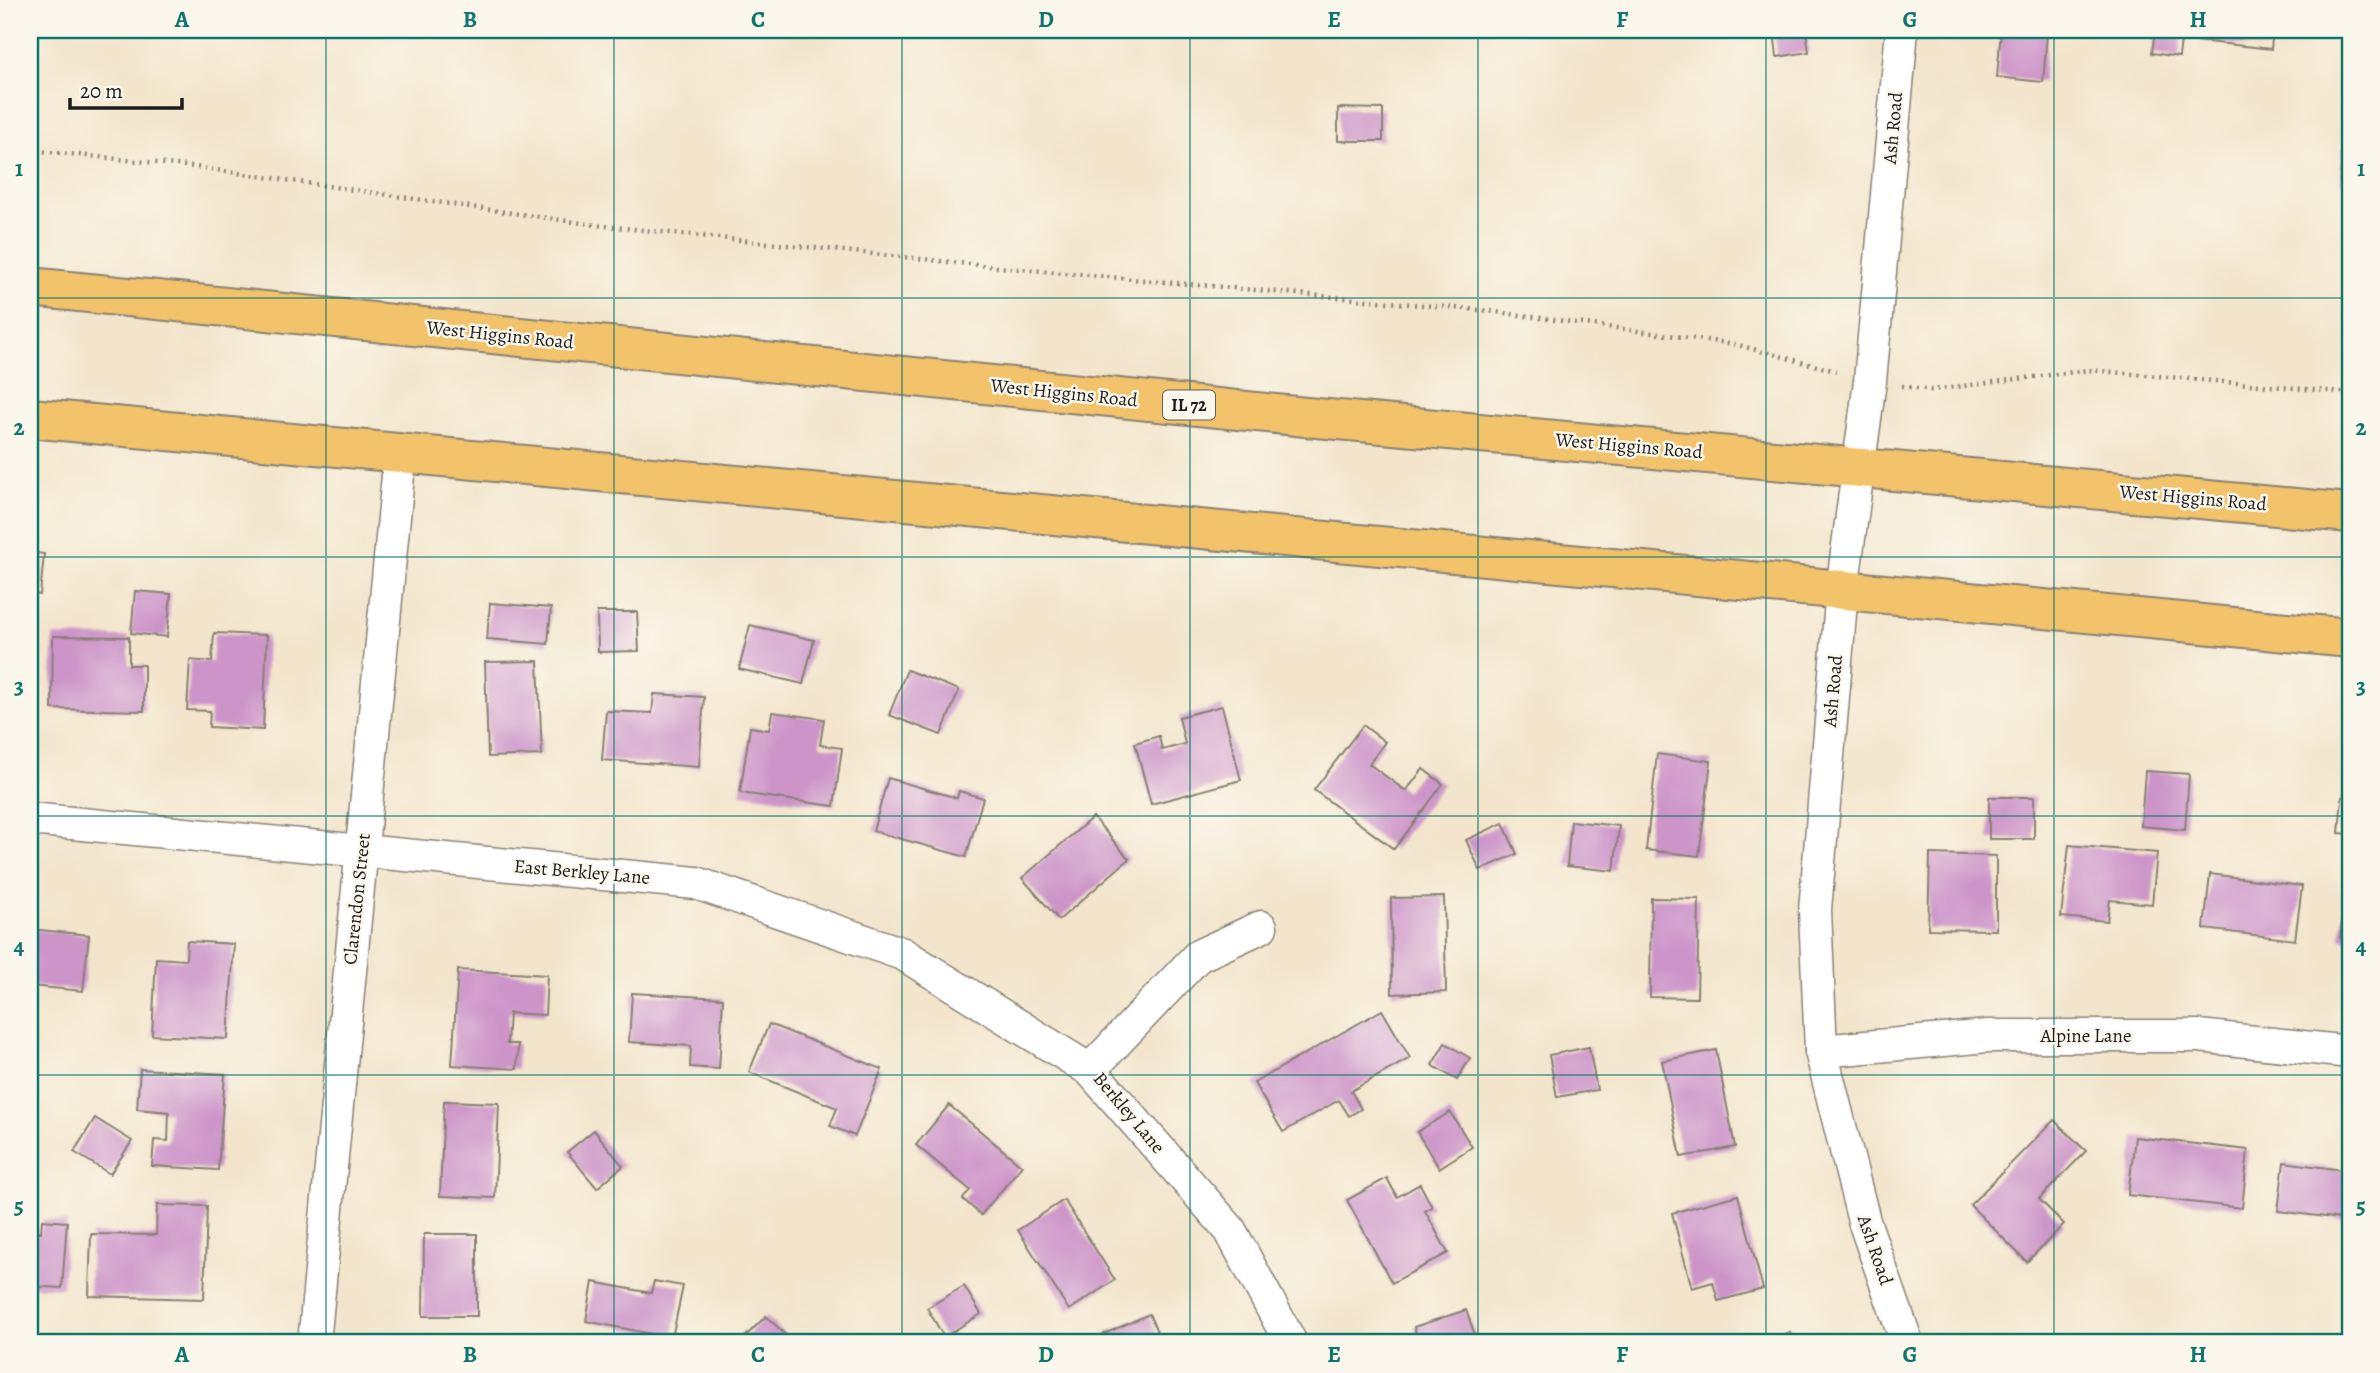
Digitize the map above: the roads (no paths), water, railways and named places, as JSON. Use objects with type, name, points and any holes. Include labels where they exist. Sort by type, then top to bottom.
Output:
[{"type":"main road","name":"West Higgins Road","points":[[30,287],[1306,417],[2350,513]]},
{"type":"main road","points":[[30,418],[2350,638]]},
{"type":"street","name":"Ash Road","points":[[1902,30],[1870,381],[1842,590],[1815,909],[1821,1051],[1864,1221],[1907,1343]]},
{"type":"street","name":"Clarendon Street","points":[[314,1343],[400,455]]},
{"type":"street","name":"East Berkley Lane","points":[[30,818],[695,883],[903,954],[1090,1070]]},
{"type":"street","name":"Berkley Lane","points":[[1261,927],[1198,957],[1090,1070],[1230,1230],[1290,1343]]},
{"type":"street","name":"Alpine Lane","points":[[1821,1051],[1988,1036],[2199,1036],[2350,1052]]}]
